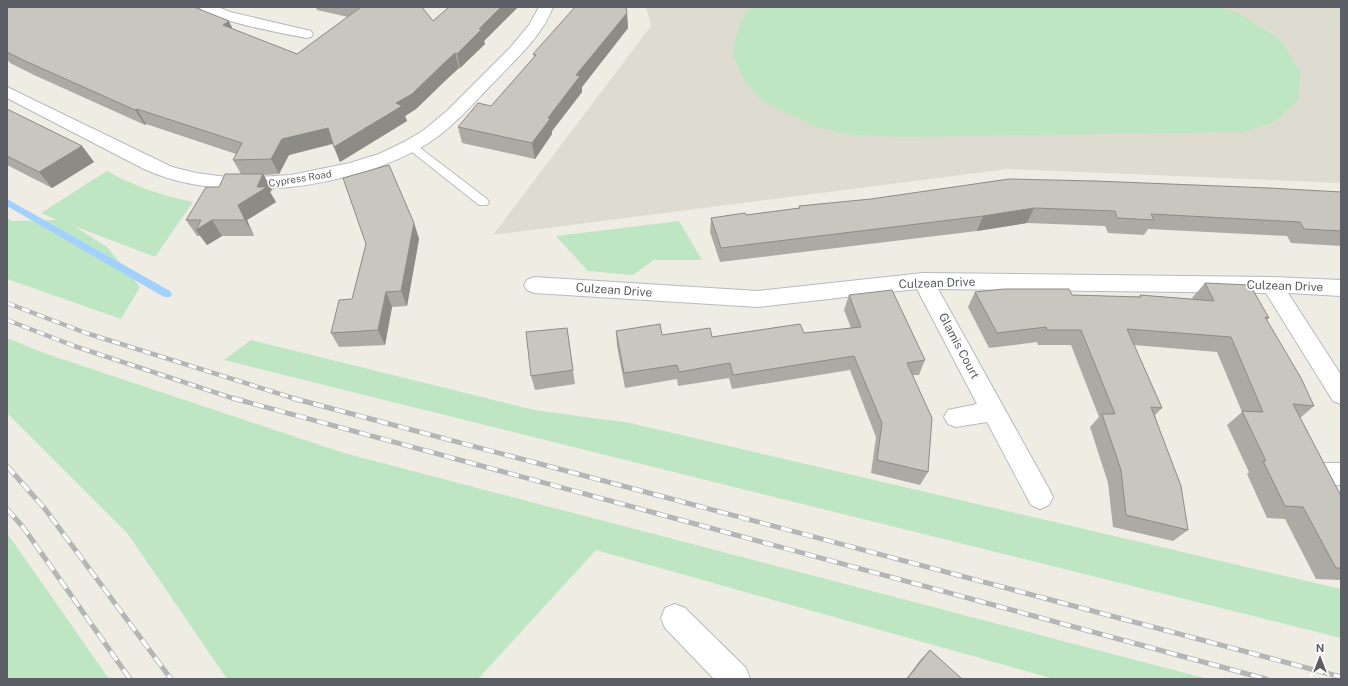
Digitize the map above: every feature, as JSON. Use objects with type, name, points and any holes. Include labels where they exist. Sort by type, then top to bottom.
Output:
[{"type":"street","points":[[206,7],[225,16],[306,34]]},
{"type":"street","name":"Cypress Road","points":[[8,93],[166,172],[209,182],[258,184],[311,178],[361,166],[411,146],[438,129],[459,110],[536,26],[546,7]]},
{"type":"street","name":"Culzean Drive","points":[[534,285],[758,299],[923,281],[1272,285],[1341,288]]},
{"type":"street","name":"Glamis Court","points":[[923,281],[1040,497]]},
{"type":"street","points":[[1272,285],[1341,394]]},
{"type":"street","points":[[956,417],[994,411]]},
{"type":"street","points":[[675,618],[735,679]]},
{"type":"lane","points":[[411,146],[483,202]]},
{"type":"shaded area","points":[[646,7],[1341,7],[1341,183],[1008,169],[493,235],[651,26]]},
{"type":"green space","points":[[753,7],[1219,7],[1238,13],[1281,40],[1300,73],[1298,100],[1275,122],[1243,132],[905,137],[852,135],[817,127],[763,102],[744,80],[733,55],[735,39],[745,14]]},
{"type":"green space","points":[[107,171],[148,190],[193,202],[155,257],[74,226],[107,247],[140,287],[121,319],[7,279],[7,218],[12,221],[57,220],[41,213]]},
{"type":"green space","points":[[679,221],[702,260],[654,260],[633,275],[588,271],[556,236]]},
{"type":"green space","points":[[7,338],[44,353],[344,453],[1208,679],[1054,679],[596,550],[478,679],[227,679],[128,534],[7,413]]},
{"type":"green space","points":[[251,340],[534,410],[630,423],[1341,589],[1341,638],[224,360]]},
{"type":"green space","points":[[7,534],[14,543],[109,679],[7,679]]},
{"type":"building","points":[[7,7],[194,7],[229,21],[223,25],[297,54],[361,7],[422,7],[433,21],[449,7],[501,7],[457,54],[455,53],[412,94],[396,103],[402,106],[334,147],[328,128],[282,139],[271,159],[233,160],[242,143],[137,109],[135,110],[7,52]]},
{"type":"building","points":[[575,7],[626,7],[627,13],[576,75],[580,76],[548,118],[550,119],[532,143],[458,127],[478,103],[491,106],[536,55],[533,54]]},
{"type":"building","points":[[7,109],[82,146],[39,172],[7,156]]},
{"type":"building","points":[[389,165],[414,223],[401,291],[386,292],[378,330],[331,333],[339,300],[352,299],[366,244],[343,178]]},
{"type":"building","points":[[225,174],[263,174],[257,187],[267,187],[238,205],[245,220],[212,220],[196,230],[201,220],[186,220],[206,187],[219,187]]},
{"type":"building","points":[[1009,179],[1095,181],[1341,192],[1341,231],[1304,229],[1300,222],[1151,214],[1154,220],[1117,218],[1115,211],[1034,208],[983,216],[721,248],[711,218],[800,208],[799,206],[871,199]]},
{"type":"building","points":[[1205,283],[1250,285],[1269,318],[1265,317],[1301,378],[1314,406],[1293,404],[1341,496],[1341,568],[1336,568],[1303,507],[1285,506],[1263,461],[1266,461],[1242,411],[1263,412],[1231,337],[1127,329],[1162,408],[1151,407],[1181,486],[1188,530],[1126,515],[1121,470],[1102,414],[1115,414],[1081,330],[1047,330],[1046,327],[997,333],[975,292],[1004,289],[1069,289],[1072,295],[1141,297],[1140,295],[1214,301]]},
{"type":"building","points":[[892,290],[925,360],[907,363],[932,418],[928,472],[877,460],[882,423],[854,356],[733,375],[730,363],[679,372],[677,365],[624,373],[616,331],[660,324],[662,335],[710,328],[712,337],[800,324],[804,333],[861,327],[849,295]]},
{"type":"building","points":[[567,328],[573,370],[531,376],[526,332]]},
{"type":"building","points":[[930,650],[962,679],[907,679]]},
{"type":"waterway","points":[[7,202],[167,294]]},
{"type":"railway","points":[[7,303],[86,333],[296,399]]},
{"type":"railway","points":[[7,320],[74,346],[235,399]]},
{"type":"railway","points":[[232,398],[1266,679]]},
{"type":"railway","points":[[292,398],[1341,677]]},
{"type":"railway","points":[[7,466],[45,509],[171,679]]},
{"type":"railway","points":[[7,509],[23,527],[130,679]]}]
